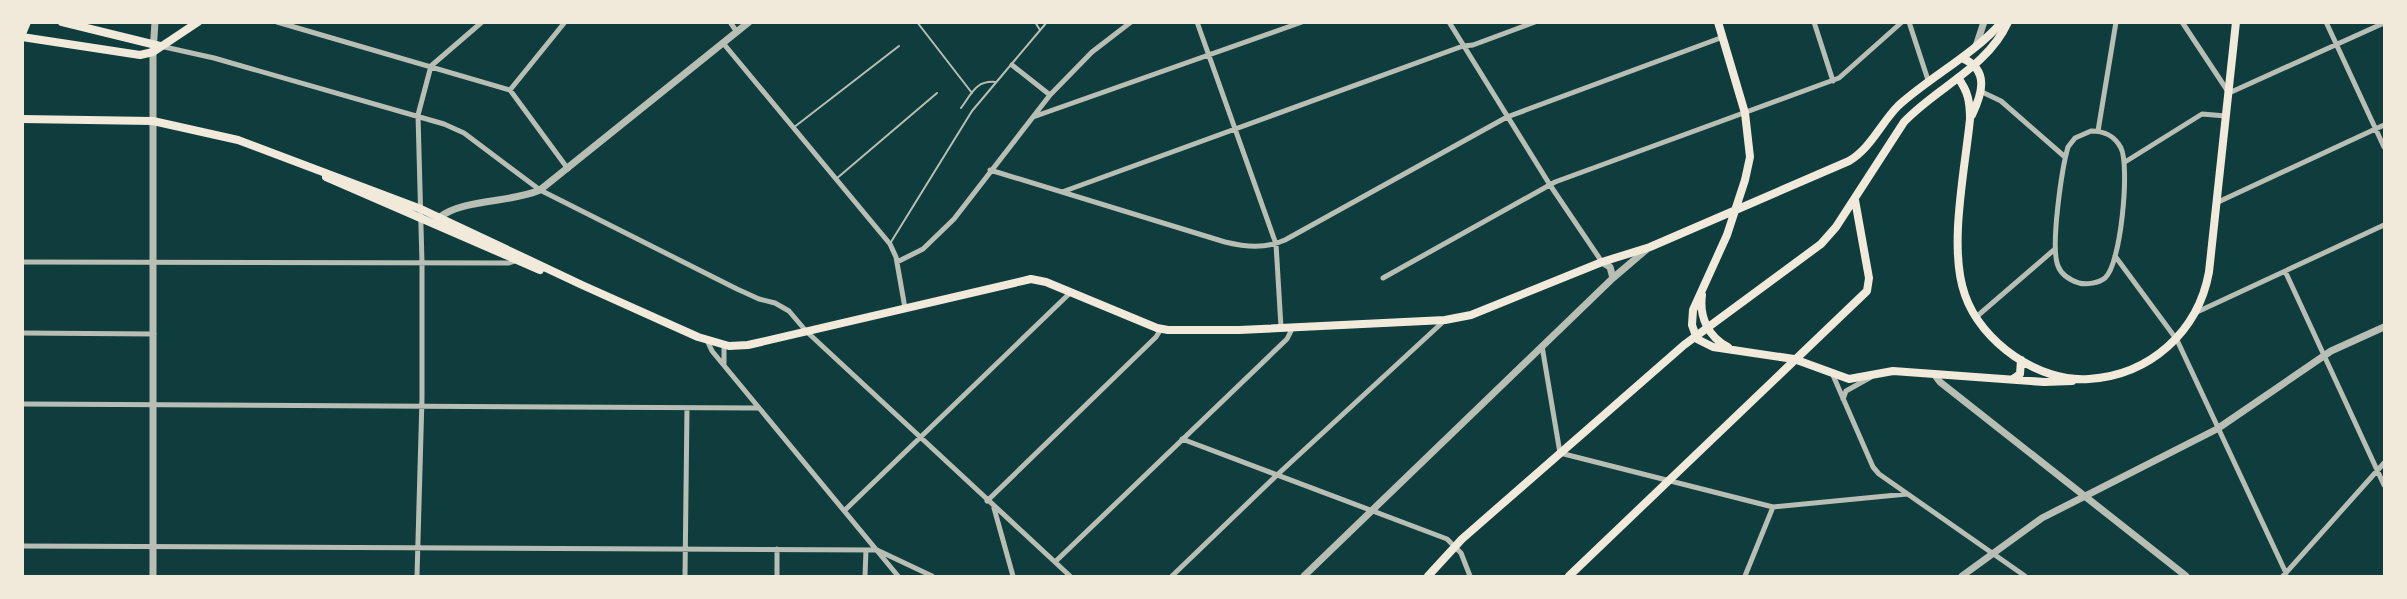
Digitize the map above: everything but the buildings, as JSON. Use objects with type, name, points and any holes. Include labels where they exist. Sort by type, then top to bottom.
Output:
[{"type":"main road","points":[[27,22],[22,36],[140,55],[198,22]]},
{"type":"main road","points":[[62,22],[156,47]]},
{"type":"main road","points":[[1718,22],[1745,113],[1750,157],[1727,235],[1697,299],[1692,315],[1695,336],[1700,342],[1707,346],[1794,359],[1849,379],[1893,372],[2050,382],[2087,380],[2125,372],[2144,363],[2177,340],[2197,312],[2203,299],[2209,272],[2236,22]]},
{"type":"main road","points":[[320,172],[334,182],[582,285],[707,340],[724,345],[748,345],[1030,279],[1041,280],[1161,329],[1239,330],[1444,320],[1478,313],[1602,262],[1650,247],[1842,165],[1858,156],[1893,112],[1973,50],[2002,22]]},
{"type":"main road","points":[[1428,576],[1455,545],[1695,336],[1821,244],[1855,200],[1904,122],[1917,109],[1973,66],[1995,45],[2008,22]]},
{"type":"main road","points":[[1962,58],[1973,66],[1981,79],[1982,92],[1970,119]]},
{"type":"main road","points":[[1958,78],[1967,92],[1970,119],[1957,256],[1960,281],[1969,307],[1996,343],[2021,360],[2055,375],[2087,380]]},
{"type":"main road","points":[[22,119],[153,121],[238,140],[284,156],[320,172],[373,189],[440,217],[520,259]]},
{"type":"main road","points":[[1569,576],[1794,359],[1806,351],[1869,288],[1855,200]]},
{"type":"main road","points":[[424,220],[440,217]]},
{"type":"main road","points":[[1703,289],[1701,310],[1708,327],[1723,345],[1735,351]]},
{"type":"main road","points":[[2013,379],[2020,374],[2021,360]]},
{"type":"street","points":[[153,576],[155,22]]},
{"type":"street","points":[[277,22],[510,90],[568,169]]},
{"type":"street","points":[[417,576],[424,220],[421,209],[418,115],[431,66],[482,22]]},
{"type":"street","points":[[510,90],[565,22]]},
{"type":"street","points":[[730,22],[737,32]]},
{"type":"street","points":[[440,217],[454,209],[517,198],[540,190],[749,22]]},
{"type":"street","points":[[897,262],[916,254],[954,219],[1050,95],[1092,52],[1131,22]]},
{"type":"street","points":[[1197,22],[1276,244],[1281,327]]},
{"type":"street","points":[[1032,118],[1302,22]]},
{"type":"street","points":[[1449,22],[1550,185],[1602,262],[1610,267],[1613,278]]},
{"type":"street","points":[[1061,192],[1236,130],[1463,45],[1473,45],[1535,22]]},
{"type":"street","points":[[1814,22],[1833,81]]},
{"type":"street","points":[[1383,278],[1550,185],[1833,81],[1846,73],[1902,22]]},
{"type":"street","points":[[1909,22],[1929,83]]},
{"type":"street","points":[[1973,50],[1981,38],[1984,22]]},
{"type":"street","points":[[2098,131],[2116,22]]},
{"type":"street","points":[[2182,22],[2229,93],[2385,23]]},
{"type":"street","points":[[2326,22],[2385,147]]},
{"type":"street","points":[[990,170],[1235,245],[1258,247],[1276,244],[1507,117],[1723,37]]},
{"type":"street","points":[[723,43],[890,244],[897,262],[905,308]]},
{"type":"street","points":[[156,47],[214,58],[418,115],[464,133],[540,190],[737,289],[784,308],[919,438],[1070,576]]},
{"type":"street","points":[[1012,65],[1050,95]]},
{"type":"street","points":[[1982,92],[2001,101],[2065,156]]},
{"type":"street","points":[[2125,162],[2202,114],[2226,116]]},
{"type":"street","points":[[2216,203],[2385,125]]},
{"type":"street","points":[[2091,131],[2098,131],[2115,140],[2125,162],[2120,236],[2112,270],[2105,278],[2083,284],[2061,272],[2055,249],[2065,156],[2068,147],[2075,138],[2091,131]]},
{"type":"street","points":[[2197,312],[2385,225]]},
{"type":"street","points":[[1304,576],[1613,278],[1650,247]]},
{"type":"street","points":[[1976,318],[2055,249]]},
{"type":"street","points":[[2115,256],[2177,340],[2284,575],[2385,463]]},
{"type":"street","points":[[22,262],[422,263],[520,259]]},
{"type":"street","points":[[2285,271],[2385,485]]},
{"type":"street","points":[[844,510],[1071,292]]},
{"type":"street","points":[[1172,576],[1444,320]]},
{"type":"street","points":[[1055,562],[1287,339],[1293,327]]},
{"type":"street","points":[[1962,576],[2033,524],[2083,496],[2217,429],[2324,356],[2385,327]]},
{"type":"street","points":[[987,501],[1156,337],[1161,329]]},
{"type":"street","points":[[22,333],[154,334]]},
{"type":"street","points":[[707,340],[712,351],[757,408],[898,576]]},
{"type":"street","points":[[724,345],[724,365]]},
{"type":"street","points":[[1542,346],[1560,453],[1773,507],[1907,494]]},
{"type":"street","points":[[1832,373],[1873,467],[1879,474],[2025,576]]},
{"type":"street","points":[[1843,399],[1849,389],[1877,374]]},
{"type":"street","points":[[1934,375],[2186,576]]},
{"type":"street","points":[[736,408],[750,398]]},
{"type":"street","points":[[22,404],[757,408]]},
{"type":"street","points":[[685,576],[687,408]]},
{"type":"street","points":[[1182,439],[1447,539],[1455,545],[1470,576]]},
{"type":"street","points":[[993,507],[1014,576]]},
{"type":"street","points":[[1745,576],[1773,507]]},
{"type":"street","points":[[22,546],[877,550],[932,576]]},
{"type":"street","points":[[777,549],[777,576]]},
{"type":"street","points":[[865,576],[866,550]]},
{"type":"lane","points":[[917,22],[972,93]]},
{"type":"lane","points":[[1035,22],[1040,30]]},
{"type":"lane","points":[[890,244],[966,120],[1047,22]]},
{"type":"lane","points":[[793,128],[899,46]]},
{"type":"lane","points":[[961,108],[977,86],[986,81],[996,82]]},
{"type":"lane","points":[[836,179],[937,93]]}]
